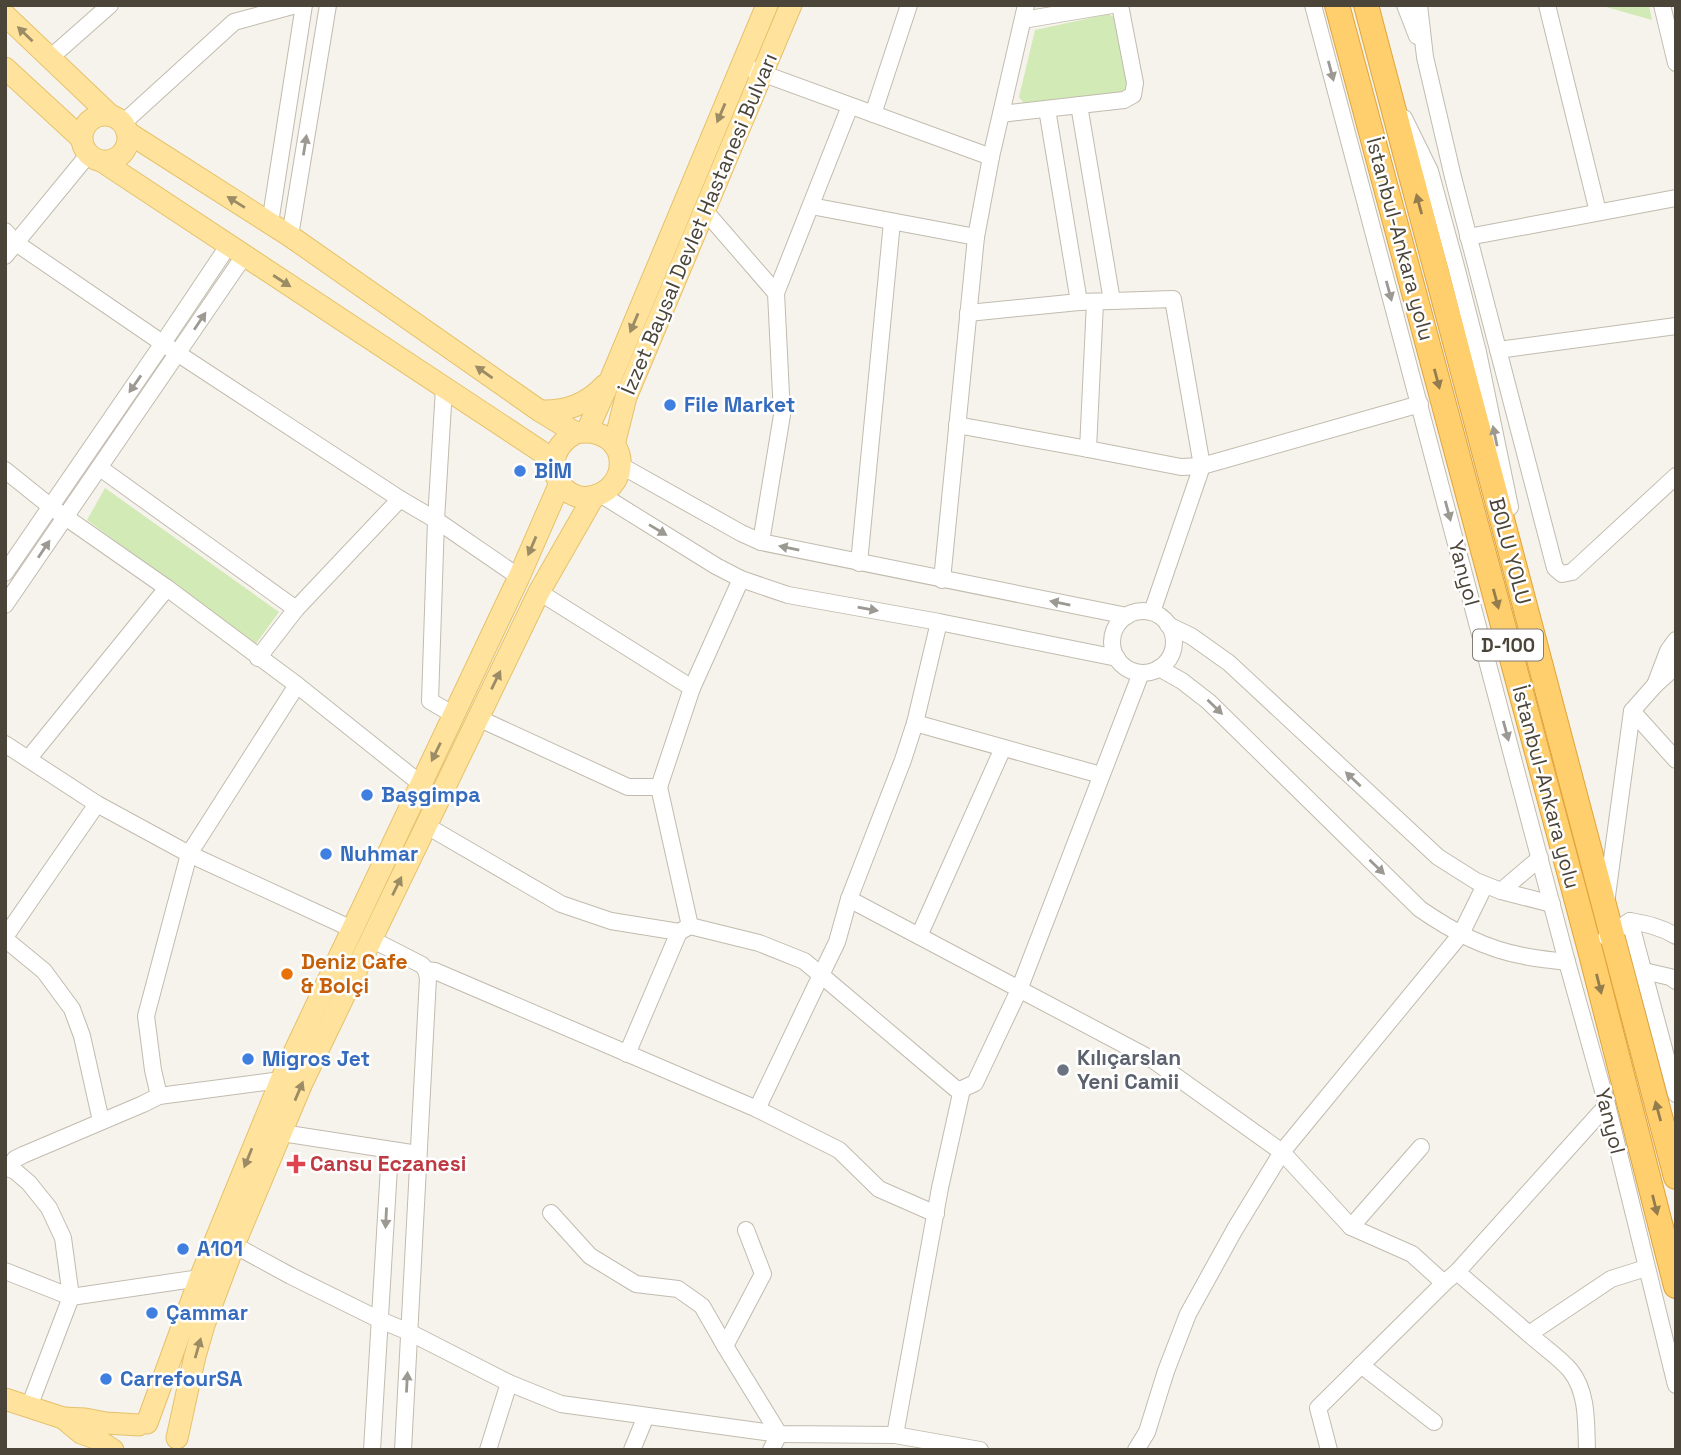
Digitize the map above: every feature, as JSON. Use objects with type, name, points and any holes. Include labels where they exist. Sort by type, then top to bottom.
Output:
[{"type":"highway","name":"İstanbul-Ankara yolu","points":[[1337,5],[1586,936],[1676,1286]]},
{"type":"highway","name":"BOLU YOLU","points":[[1366,5],[1676,1177]]},
{"type":"main road","name":"İzzet Baysal Devlet Hastanesi Bulvarı","points":[[582,432],[611,378],[766,5]]},
{"type":"main road","name":"İzzet Baysal Devlet Hastanesi Bulvarı","points":[[617,455],[626,397],[790,5]]},
{"type":"main road","points":[[5,15],[120,123],[128,144],[124,152],[111,161],[91,152]]},
{"type":"main road","points":[[5,68],[91,152],[236,251],[555,460]]},
{"type":"main road","points":[[91,152],[84,126],[103,115],[120,123],[290,236],[540,411],[582,432]]},
{"type":"main road","points":[[540,411],[564,410],[583,403],[611,378]]},
{"type":"main road","points":[[582,432],[597,432],[607,438],[617,455],[618,475],[613,485],[597,495],[576,496],[567,491],[555,474],[555,454],[560,445],[567,438],[582,432]]},
{"type":"main road","points":[[124,1450],[129,1433],[143,1424],[281,1080],[519,577],[560,483]]},
{"type":"main road","points":[[178,1444],[201,1335],[234,1245],[302,1083],[539,592],[597,495]]},
{"type":"main road","points":[[5,1399],[63,1418],[165,1426],[178,1444]]},
{"type":"main road","points":[[63,1418],[81,1433],[95,1438],[113,1450]]},
{"type":"street","points":[[50,58],[110,5]]},
{"type":"street","points":[[120,123],[234,22],[296,5]]},
{"type":"street","points":[[270,223],[304,5]]},
{"type":"street","points":[[873,114],[909,5]]},
{"type":"street","points":[[943,580],[976,237],[1024,13],[1112,5]]},
{"type":"street","points":[[1001,114],[1124,100],[1133,94],[1135,83],[1120,5]]},
{"type":"street","name":"Yanyol","points":[[1313,5],[1606,1105],[1676,1385]]},
{"type":"street","points":[[1405,5],[1426,57]]},
{"type":"street","points":[[1419,5],[1426,57],[1453,177],[1555,568],[1562,574],[1572,572],[1676,475]]},
{"type":"street","points":[[1547,5],[1598,212]]},
{"type":"street","points":[[1662,5],[1672,31],[1676,63]]},
{"type":"street","points":[[290,236],[325,6]]},
{"type":"street","points":[[741,65],[991,157]]},
{"type":"street","points":[[1386,79],[1430,171],[1478,352],[1601,941]]},
{"type":"street","points":[[1079,105],[1095,302],[1088,449]]},
{"type":"street","points":[[761,542],[782,415],[776,293],[850,106]]},
{"type":"street","points":[[1047,108],[1095,302]]},
{"type":"street","points":[[5,256],[11,237],[91,152]]},
{"type":"street","points":[[1430,171],[1453,177]]},
{"type":"street","points":[[1468,237],[1676,198]]},
{"type":"street","points":[[811,206],[976,237]]},
{"type":"street","points":[[705,211],[776,293]]},
{"type":"street","points":[[859,563],[892,222]]},
{"type":"street","points":[[11,237],[177,353],[436,520],[519,577]]},
{"type":"street","points":[[1457,270],[1468,237]]},
{"type":"street","points":[[5,573],[163,343],[236,251]]},
{"type":"street","points":[[5,605],[177,353],[236,251]]},
{"type":"street","points":[[968,313],[1095,302],[1173,299],[1202,466],[1152,612]]},
{"type":"street","points":[[1498,350],[1674,329]]},
{"type":"street","points":[[444,388],[430,701],[454,715]]},
{"type":"street","points":[[957,425],[1181,467],[1202,466],[1420,404]]},
{"type":"street","points":[[617,455],[741,533],[761,542],[1127,616]]},
{"type":"street","points":[[100,468],[296,609]]},
{"type":"street","points":[[5,470],[51,507],[167,588],[297,685],[421,784]]},
{"type":"street","points":[[597,495],[716,566],[741,579],[788,595],[1117,658]]},
{"type":"street","points":[[258,658],[296,609],[400,499]]},
{"type":"street","points":[[627,1054],[684,929],[659,787],[692,688],[741,579]]},
{"type":"street","points":[[29,758],[167,588]]},
{"type":"street","points":[[539,592],[692,688]]},
{"type":"street","points":[[1141,611],[1152,612],[1168,625],[1172,634],[1172,650],[1166,662],[1159,668],[1141,673],[1123,666],[1113,648],[1112,638],[1122,619],[1141,611]]},
{"type":"street","points":[[757,1109],[837,942],[849,899],[915,723],[939,622]]},
{"type":"street","points":[[1168,625],[1191,636],[1230,663],[1438,857],[1457,871],[1493,888],[1552,904]]},
{"type":"street","points":[[1655,685],[1673,649]]},
{"type":"street","points":[[1601,941],[1632,711],[1676,666]]},
{"type":"street","points":[[1159,668],[1182,681],[1209,702],[1420,909],[1488,947],[1524,957],[1567,962]]},
{"type":"street","points":[[427,826],[561,904],[611,921],[684,929],[760,943],[804,961],[949,1084],[962,1089],[975,1083],[1019,990],[1141,673]]},
{"type":"street","points":[[159,1096],[146,1016],[189,854],[297,685]]},
{"type":"street","points":[[1632,711],[1676,760]]},
{"type":"street","points":[[478,718],[628,787],[659,787]]},
{"type":"street","points":[[915,723],[1101,775]]},
{"type":"street","points":[[5,744],[97,803],[189,854],[352,929]]},
{"type":"street","points":[[919,936],[1003,748]]},
{"type":"street","points":[[97,803],[5,938],[44,971],[72,1009],[82,1036],[101,1121]]},
{"type":"street","points":[[1136,1450],[1147,1432],[1188,1314],[1282,1152],[1461,934],[1493,888],[1540,858]]},
{"type":"street","points":[[849,899],[1153,1060],[1282,1152],[1352,1227],[1412,1254],[1451,1277],[1529,1334],[1570,1370],[1578,1382],[1584,1404],[1587,1450]]},
{"type":"street","points":[[1601,941],[1630,921],[1657,927],[1676,936]]},
{"type":"street","points":[[1630,921],[1676,1094]]},
{"type":"street","points":[[371,939],[422,965],[428,978],[403,1450]]},
{"type":"street","points":[[426,970],[435,971],[757,1109],[839,1150],[879,1189],[936,1214]]},
{"type":"street","points":[[1644,971],[1676,981]]},
{"type":"street","points":[[29,1407],[71,1297],[63,1238],[50,1208],[29,1183],[7,1167],[23,1155],[159,1096],[281,1080]]},
{"type":"street","points":[[895,1434],[962,1089]]},
{"type":"street","points":[[1329,1450],[1318,1408],[1451,1277],[1606,1105]]},
{"type":"street","points":[[282,1133],[418,1154]]},
{"type":"street","points":[[1352,1227],[1421,1147]]},
{"type":"street","points":[[372,1450],[390,1150]]},
{"type":"street","points":[[551,1213],[590,1256],[636,1284],[678,1289],[702,1306],[779,1434]]},
{"type":"street","points":[[725,1346],[763,1274],[746,1230]]},
{"type":"street","points":[[234,1245],[291,1276],[410,1332],[509,1383],[561,1404],[779,1434],[895,1434],[979,1450]]},
{"type":"street","points":[[1529,1334],[1611,1279],[1646,1268]]},
{"type":"street","points":[[5,1272],[71,1297],[200,1278]]},
{"type":"street","points":[[1361,1365],[1434,1422]]},
{"type":"street","points":[[488,1450],[509,1383]]},
{"type":"street","points":[[632,1450],[646,1416]]},
{"type":"street","points":[[771,1450],[779,1434]]},
{"type":"green space","points":[[1599,5],[1649,5],[1652,20]]},
{"type":"green space","points":[[1109,14],[1118,20],[1128,84],[1125,92],[1120,95],[1025,105],[1019,97],[1035,30]]},
{"type":"green space","points":[[105,488],[279,612],[255,645],[87,520]]},
{"type":"place","name":"File Market","points":[[670,405]]},
{"type":"place","name":"BİM","points":[[520,471]]},
{"type":"place","name":"Başgimpa","points":[[367,795]]},
{"type":"place","name":"Nuhmar","points":[[326,854]]},
{"type":"place","name":"Deniz Cafe & Bolçi","points":[[287,974]]},
{"type":"place","name":"Migros Jet","points":[[248,1059]]},
{"type":"place","name":"Kılıçarslan Yeni Camii","points":[[1063,1070]]},
{"type":"place","name":"Cansu Eczanesi","points":[[296,1164]]},
{"type":"place","name":"A101","points":[[183,1249]]},
{"type":"place","name":"Çammar","points":[[152,1313]]},
{"type":"place","name":"CarrefourSA","points":[[106,1379]]}]
